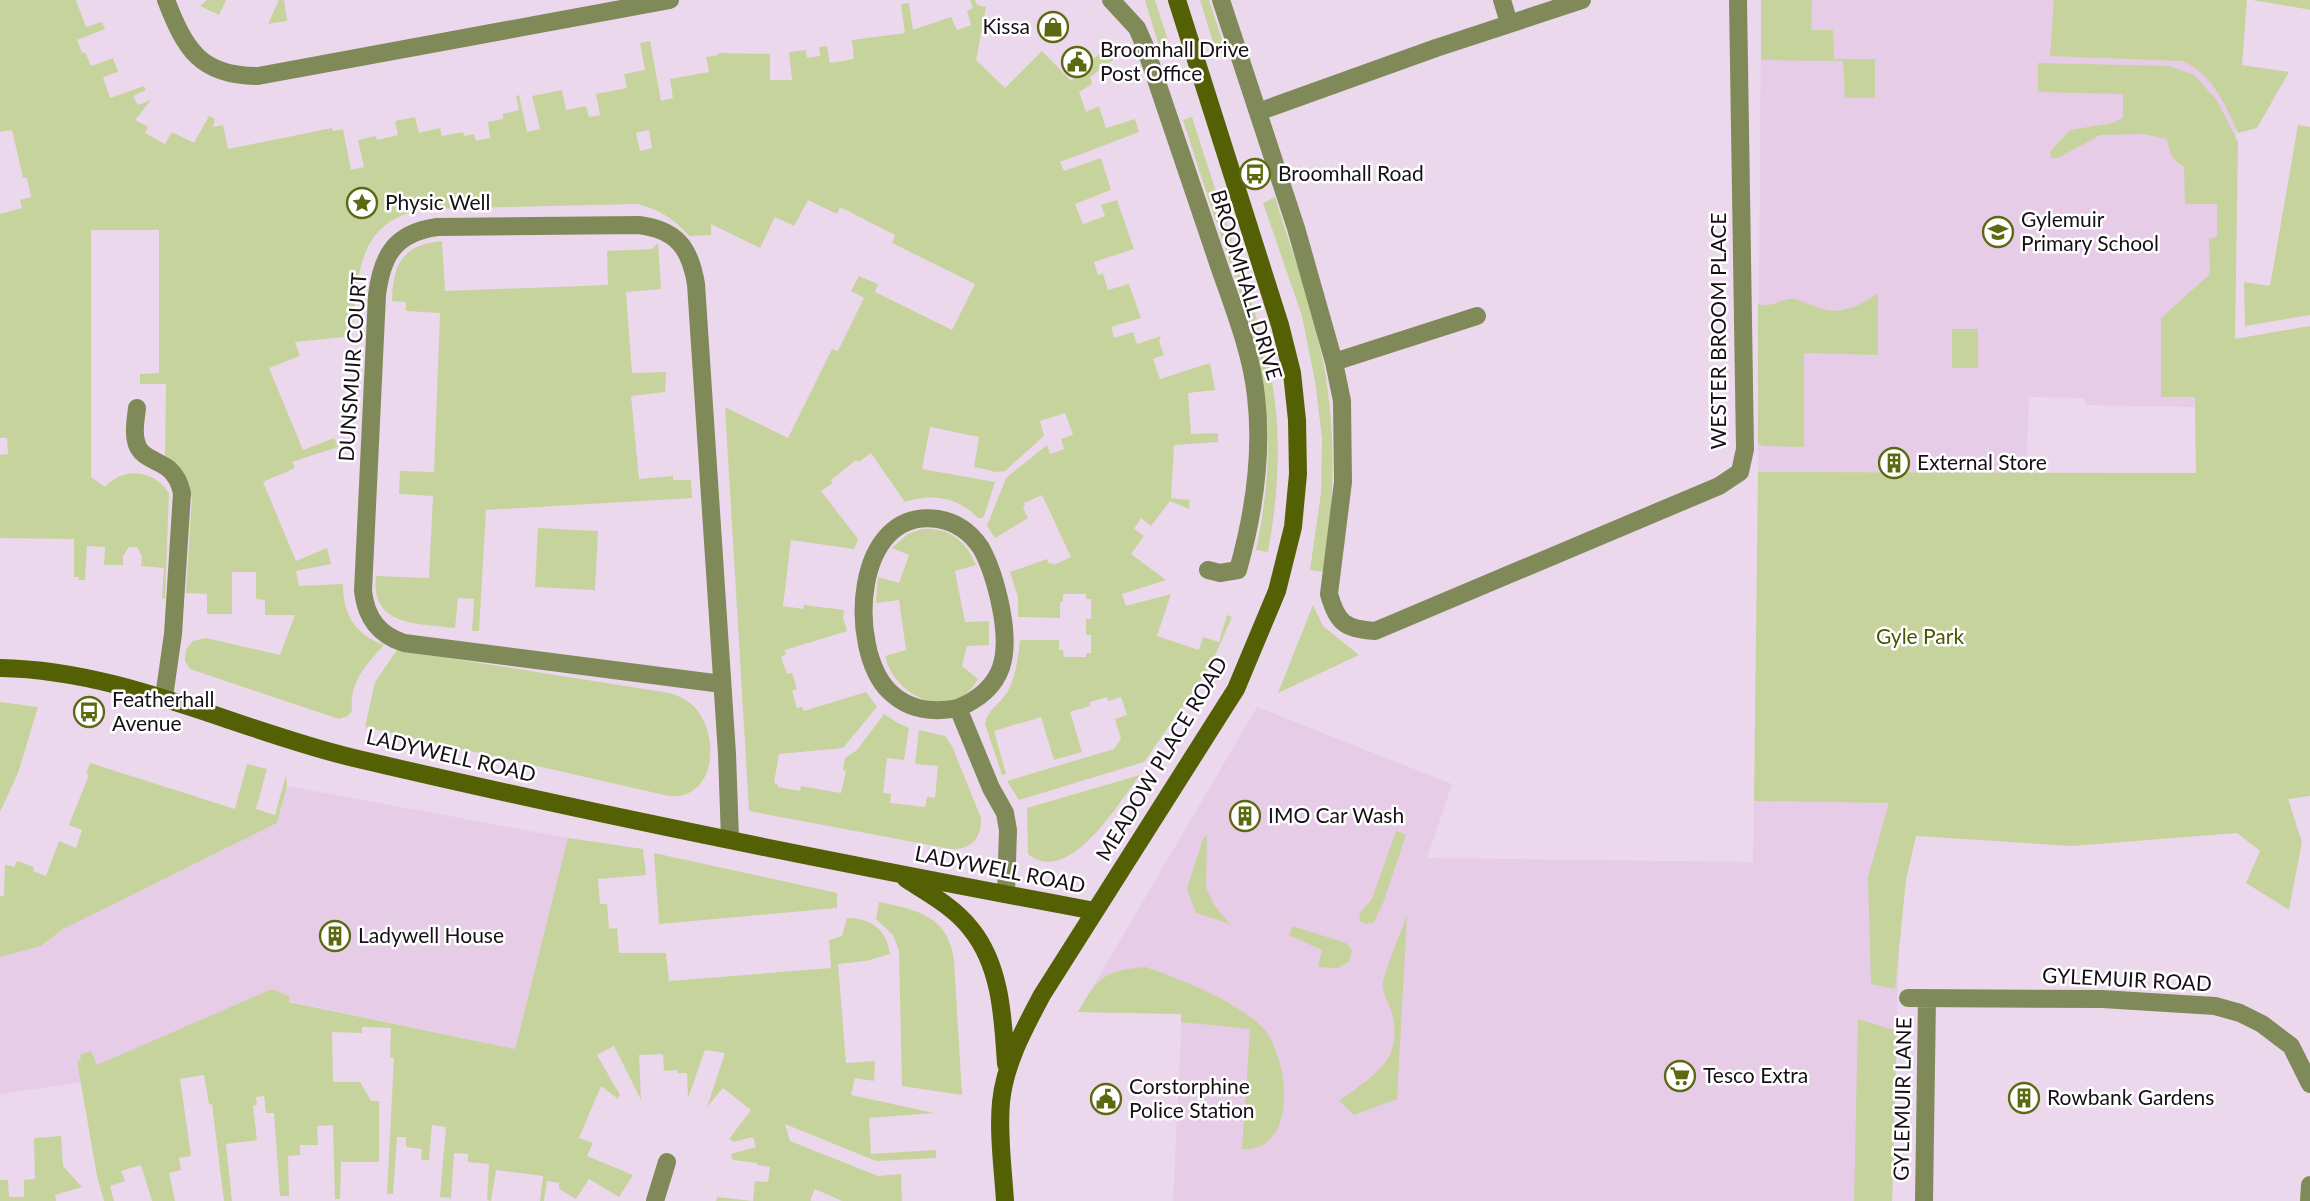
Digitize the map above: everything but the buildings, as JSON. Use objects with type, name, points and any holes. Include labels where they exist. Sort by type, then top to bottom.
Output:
[{"type":"street","points":[[166,0],[181,38],[195,55],[215,69],[247,76],[670,0]]},
{"type":"street","name":"BROOMHALL DRIVE","points":[[1111,0],[1137,28],[1144,44],[1231,302],[1253,377],[1259,448],[1255,491],[1245,545],[1238,570],[1220,573],[1208,570]]},
{"type":"street","name":"MEADOW PLACE ROAD","points":[[1005,1201],[1001,1103],[1006,1072],[1021,1033],[1236,689],[1258,640],[1285,566],[1293,527],[1298,474],[1292,373],[1280,324],[1177,0]]},
{"type":"street","points":[[1221,0],[1296,228],[1334,362],[1477,316]]},
{"type":"street","points":[[1502,0],[1509,23]]},
{"type":"street","points":[[1258,112],[1509,23],[1582,0]]},
{"type":"street","name":"WESTER BROOM PLACE","points":[[1334,362],[1342,401],[1343,482],[1329,594],[1334,611],[1343,624],[1357,630],[1375,631],[1719,486],[1740,472],[1745,449],[1738,0]]},
{"type":"street","name":"DUNSMUIR COURT","points":[[722,684],[404,643],[387,636],[373,622],[366,610],[363,591],[377,295],[382,265],[402,239],[423,229],[437,227],[624,224],[652,226],[664,231],[688,253],[696,284],[730,799],[730,839]]},
{"type":"street","points":[[137,408],[135,436],[138,447],[142,453],[174,474],[182,493],[173,634],[164,697]]},
{"type":"street","points":[[916,520],[944,520],[968,533],[983,552],[1000,601],[1006,643],[1000,672],[981,696],[958,708],[928,710],[912,706],[896,697],[877,674],[869,646],[865,605],[872,558],[884,538],[893,530],[916,520]]},
{"type":"street","name":"LADYWELL ROAD","points":[[0,668],[82,678],[164,697],[352,757],[730,839],[1095,911]]},
{"type":"street","points":[[958,708],[991,788],[1005,813],[1008,830],[1006,894]]},
{"type":"street","name":"LADYWELL ROAD","points":[[897,873],[943,903],[970,928],[984,950],[998,989],[1006,1072]]},
{"type":"street","name":"GYLEMUIR ROAD","points":[[1908,998],[2102,999],[2215,1006],[2240,1013],[2262,1024],[2291,1046],[2310,1084]]},
{"type":"street","name":"GYLEMUIR LANE","points":[[1924,1201],[1927,998]]},
{"type":"street","points":[[655,1201],[667,1163]]},
{"type":"street","points":[[2309,1201],[2310,1185]]},
{"type":"shaded area","name":"Gylemuir Primary School","points":[[1761,0],[2237,0],[2235,339],[2310,326],[2196,474],[2195,407],[2085,405],[2084,398],[2029,397],[2026,473],[1758,472]]},
{"type":"shaded area","points":[[1257,707],[1452,784],[1427,858],[1753,862],[1754,801],[1903,803],[1892,1201],[1173,1201],[1182,1014],[1078,1012]]},
{"type":"shaded area","points":[[287,786],[568,838],[515,1049],[279,999],[84,1082],[0,1094],[0,957],[41,946],[63,929],[277,823]]},
{"type":"green space","points":[[0,0],[76,0],[86,27],[102,22],[105,29],[77,40],[82,53],[85,52],[91,66],[113,58],[118,72],[103,77],[110,98],[144,86],[146,90],[133,96],[138,105],[151,100],[135,120],[148,127],[145,133],[165,144],[172,132],[194,143],[209,116],[215,119],[213,127],[223,125],[228,149],[332,128],[333,131],[343,129],[351,170],[364,167],[358,140],[376,136],[377,140],[398,135],[395,121],[415,117],[419,133],[440,128],[442,136],[463,132],[464,136],[474,134],[476,141],[490,138],[488,122],[503,119],[503,114],[519,110],[516,96],[519,95],[527,132],[540,129],[532,96],[562,90],[566,110],[586,106],[589,117],[600,115],[596,94],[627,88],[624,74],[645,70],[640,43],[650,41],[661,101],[673,98],[670,79],[709,72],[706,57],[718,53],[770,54],[770,80],[792,80],[789,52],[806,50],[807,58],[820,56],[819,47],[827,46],[830,63],[854,59],[852,40],[905,33],[901,4],[909,3],[913,30],[951,17],[957,30],[971,25],[967,11],[973,8],[970,0],[986,7],[976,60],[1005,88],[1042,51],[1071,81],[1104,49],[1114,59],[1090,77],[1092,84],[1079,92],[1086,112],[1099,106],[1106,128],[1135,119],[1139,132],[1060,162],[1064,171],[1101,158],[1111,190],[1075,204],[1083,224],[1105,216],[1101,205],[1117,200],[1134,249],[1094,262],[1098,275],[1103,274],[1108,290],[1129,284],[1141,318],[1111,327],[1114,338],[1133,332],[1137,344],[1161,336],[1159,341],[1164,355],[1153,359],[1160,379],[1210,363],[1215,390],[1188,393],[1191,434],[1218,433],[1218,442],[1174,445],[1171,498],[1190,500],[1189,509],[1170,501],[1151,526],[1141,518],[1134,529],[1144,536],[1131,554],[1166,580],[1122,594],[1126,606],[1171,594],[1157,636],[1199,650],[1203,637],[1219,642],[1227,615],[1232,617],[1210,667],[1144,762],[1019,800],[1007,781],[1114,749],[1121,739],[1115,719],[1127,715],[1121,697],[1108,701],[1107,697],[1090,702],[1090,706],[1070,712],[1082,752],[1054,760],[1041,717],[994,731],[1006,774],[1002,775],[985,724],[988,715],[1011,685],[1020,640],[1059,640],[1059,650],[1063,650],[1064,657],[1086,657],[1086,653],[1091,653],[1091,635],[1086,635],[1086,619],[1091,619],[1091,599],[1086,599],[1086,594],[1063,594],[1060,618],[1018,617],[1018,597],[1010,572],[1047,559],[1049,564],[1054,565],[1071,557],[1042,495],[1024,503],[1023,508],[1028,518],[995,538],[987,526],[1006,478],[1047,445],[1050,454],[1064,449],[1061,439],[1073,435],[1065,413],[1040,421],[1044,436],[1005,471],[996,472],[974,467],[979,437],[930,427],[922,469],[995,482],[983,518],[978,518],[962,505],[944,499],[925,498],[905,502],[871,453],[859,462],[856,460],[821,491],[858,539],[854,549],[791,540],[783,606],[803,609],[804,605],[844,610],[843,618],[847,631],[785,650],[786,654],[781,657],[787,674],[792,673],[797,689],[792,691],[797,708],[802,707],[804,711],[866,692],[877,707],[843,748],[779,754],[774,783],[778,787],[800,791],[801,786],[841,793],[846,771],[843,770],[845,758],[857,750],[884,714],[909,728],[904,760],[887,758],[883,793],[891,794],[890,803],[925,807],[927,797],[935,798],[938,766],[915,764],[919,730],[945,736],[952,746],[981,818],[980,831],[970,845],[951,849],[749,811],[725,407],[788,438],[832,349],[838,351],[864,298],[851,291],[859,276],[878,284],[875,292],[952,330],[975,284],[892,243],[895,235],[840,207],[837,214],[808,200],[794,226],[775,217],[760,248],[711,224],[711,235],[689,236],[666,216],[637,204],[430,209],[405,214],[387,224],[374,237],[365,253],[360,272],[352,336],[295,342],[300,356],[269,368],[303,450],[334,438],[338,447],[292,462],[295,468],[263,482],[296,561],[327,548],[331,564],[296,571],[299,586],[343,584],[345,605],[353,622],[365,635],[384,645],[365,667],[356,683],[352,711],[348,716],[339,719],[190,669],[185,661],[186,649],[193,641],[206,638],[280,655],[295,615],[265,615],[265,600],[256,599],[256,572],[232,572],[232,614],[207,614],[207,594],[186,593],[192,497],[186,497],[165,462],[166,384],[140,384],[140,374],[159,373],[159,230],[91,230],[91,477],[105,487],[121,476],[147,475],[163,485],[169,493],[165,599],[162,598],[164,568],[141,566],[142,557],[137,547],[129,547],[123,556],[123,565],[104,565],[105,547],[87,546],[85,580],[79,580],[79,577],[74,577],[74,539],[0,538],[0,455],[8,454],[7,438],[0,438],[0,214],[22,208],[20,200],[31,197],[27,178],[23,178],[12,130],[0,132]],"holes":[[[649,130],[652,148],[640,151],[636,133]]]},
{"type":"green space","points":[[207,0],[226,0],[219,15],[200,6]]},
{"type":"green space","points":[[279,0],[284,0],[287,21],[268,24]]},
{"type":"green space","points":[[1145,0],[1155,0],[1172,53],[1169,57],[1162,56]]},
{"type":"green space","points":[[1200,0],[1209,0],[1226,52],[1217,55]]},
{"type":"green space","points":[[1761,0],[1812,0],[1811,30],[1833,30],[1834,59],[1875,59],[1875,98],[1845,98],[1843,61],[1761,60]]},
{"type":"green space","points":[[2054,0],[2247,0],[2242,65],[2289,72],[2257,128],[2238,133],[2211,83],[2203,74],[2183,61],[2050,56]]},
{"type":"green space","points":[[2252,0],[2310,0],[2310,10],[2306,9]]},
{"type":"green space","name":"Gyle Park","points":[[2038,63],[2170,66],[2194,75],[2216,99],[2238,142],[2235,339],[2310,326],[2310,796],[2288,799],[2302,842],[2289,910],[2246,883],[2260,851],[2237,833],[2072,846],[1916,836],[1906,880],[1895,989],[1871,984],[1868,877],[1889,803],[1754,801],[1758,472],[2196,473],[2195,397],[2161,397],[2161,318],[2210,274],[2209,238],[2217,237],[2217,204],[2185,204],[2184,167],[2172,155],[2167,139],[2143,134],[2100,135],[2058,158],[2051,158],[2050,152],[2070,130],[2113,123],[2123,118],[2123,94],[2038,92]]},
{"type":"green space","points":[[1192,117],[1257,319],[1273,386],[1278,459],[1268,552],[1256,550],[1263,510],[1268,451],[1261,372],[1241,297],[1183,120]]},
{"type":"green space","points":[[2298,125],[2310,127],[2310,315],[2245,326],[2244,282],[2270,286]]},
{"type":"green space","points":[[1275,197],[1316,328],[1326,375],[1333,459],[1325,572],[1310,570],[1321,493],[1322,438],[1315,381],[1302,316],[1263,203]]},
{"type":"green space","points":[[442,241],[445,291],[608,285],[607,251],[652,249],[658,243],[661,289],[626,292],[632,373],[666,372],[665,392],[631,396],[639,479],[673,476],[673,480],[691,480],[692,498],[486,510],[479,631],[472,631],[474,599],[458,598],[455,628],[400,619],[389,614],[376,593],[376,576],[429,578],[433,496],[399,494],[400,471],[434,472],[440,313],[406,311],[406,302],[392,301],[395,277],[402,259],[417,247]]},
{"type":"green space","points":[[1878,293],[1878,355],[1804,353],[1804,447],[1758,444],[1758,304],[1768,305],[1795,299],[1837,311],[1858,305]]},
{"type":"green space","points":[[1952,329],[1978,329],[1978,368],[1952,368]]},
{"type":"green space","points":[[538,528],[598,531],[595,590],[535,587]]},
{"type":"green space","points":[[922,529],[948,533],[967,549],[976,565],[955,571],[965,622],[989,621],[989,645],[967,646],[962,666],[978,679],[967,693],[940,703],[912,694],[900,684],[891,671],[885,656],[906,650],[899,600],[876,603],[878,577],[899,583],[909,555],[892,548],[908,534]]},
{"type":"green space","points":[[1313,605],[1323,626],[1359,655],[1278,693]]},
{"type":"green space","points":[[397,650],[678,696],[697,710],[709,736],[709,765],[704,778],[696,788],[684,795],[669,796],[365,727],[375,682]]},
{"type":"green space","points":[[0,702],[38,707],[18,773],[0,812]]},
{"type":"green space","points":[[90,763],[235,809],[247,764],[267,769],[256,809],[275,815],[286,775],[287,786],[277,823],[63,929],[41,946],[0,957],[0,896],[4,896],[5,865],[14,868],[17,861],[34,867],[33,871],[46,876],[59,841],[76,848],[82,830],[69,825],[89,775],[86,774]]},
{"type":"green space","points":[[1140,775],[1106,821],[1076,851],[1060,860],[1044,861],[1028,854],[1027,808]]},
{"type":"green space","points":[[1396,831],[1406,835],[1383,903],[1374,922],[1366,924],[1359,921],[1360,913],[1372,899]]},
{"type":"green space","points":[[1207,835],[1206,888],[1215,906],[1230,924],[1196,913],[1187,889],[1203,839]]},
{"type":"green space","points":[[568,838],[643,849],[646,875],[598,879],[600,904],[607,904],[609,929],[617,928],[619,953],[666,953],[669,981],[831,968],[829,940],[842,936],[847,918],[864,920],[877,927],[886,939],[890,954],[866,961],[838,964],[846,1063],[875,1061],[874,1081],[855,1078],[851,1095],[934,1113],[869,1118],[871,1154],[936,1150],[936,1158],[876,1161],[785,1124],[790,1141],[878,1176],[901,1174],[902,1201],[842,1201],[815,1189],[810,1200],[812,1201],[753,1201],[755,1181],[768,1182],[770,1167],[733,1160],[731,1154],[756,1147],[753,1137],[734,1142],[729,1139],[751,1110],[723,1088],[707,1107],[725,1053],[705,1050],[688,1098],[687,1073],[678,1073],[677,1070],[664,1071],[663,1054],[639,1055],[641,1100],[614,1046],[597,1055],[620,1095],[618,1099],[601,1086],[579,1138],[593,1143],[587,1156],[633,1175],[619,1197],[589,1179],[576,1199],[559,1189],[559,1183],[547,1181],[544,1201],[540,1201],[543,1176],[496,1170],[491,1201],[487,1200],[489,1164],[468,1162],[468,1154],[454,1153],[451,1198],[440,1197],[446,1127],[432,1125],[429,1160],[421,1160],[422,1149],[406,1147],[406,1137],[397,1137],[393,1194],[387,1194],[394,1058],[390,1057],[391,1028],[362,1027],[362,1033],[332,1032],[333,1082],[360,1082],[371,1101],[379,1101],[379,1162],[341,1162],[340,1199],[335,1199],[333,1125],[317,1126],[318,1145],[300,1145],[300,1155],[288,1156],[289,1196],[280,1196],[274,1113],[266,1113],[264,1096],[256,1097],[257,1105],[253,1106],[257,1140],[226,1144],[232,1201],[224,1201],[212,1104],[209,1104],[204,1075],[180,1079],[191,1156],[179,1158],[181,1170],[169,1173],[175,1201],[152,1201],[141,1165],[121,1171],[125,1181],[110,1186],[114,1201],[104,1201],[97,1176],[77,1061],[81,1060],[80,1055],[91,1051],[97,1065],[272,989],[289,996],[289,1002],[515,1049]]},
{"type":"green space","points":[[654,853],[837,893],[837,908],[659,924]]},
{"type":"green space","points":[[879,902],[906,908],[928,917],[938,924],[951,945],[962,1095],[902,1086],[899,951],[893,935],[876,919]]},
{"type":"green space","points":[[1407,915],[1397,1099],[1354,1115],[1339,1101],[1381,1068],[1393,1047],[1393,1017],[1383,982]]},
{"type":"green space","points":[[1292,926],[1346,943],[1352,950],[1349,962],[1337,968],[1318,967],[1322,950],[1289,935]]},
{"type":"green space","points":[[1145,967],[1224,1000],[1263,1028],[1279,1060],[1284,1100],[1281,1120],[1273,1135],[1261,1146],[1242,1149],[1250,1029],[1181,1022],[1181,1014],[1078,1012],[1091,991],[1104,978],[1131,968]]},
{"type":"green space","points":[[1858,1019],[1897,1031],[1892,1201],[1854,1201]]},
{"type":"green space","points":[[61,1136],[63,1166],[82,1187],[55,1195],[56,1201],[0,1201],[0,1180],[8,1180],[9,1197],[24,1197],[24,1180],[35,1179],[34,1138]]},
{"type":"green space","points":[[717,1197],[753,1201],[716,1201]]},
{"type":"place","name":"Kissa","points":[[1053,27]]},
{"type":"place","name":"Broomhall Drive Post Office","points":[[1077,62]]},
{"type":"place","name":"Broomhall Road","points":[[1255,174]]},
{"type":"place","name":"Physic Well","points":[[362,203]]},
{"type":"place","name":"Gylemuir Primary School","points":[[1998,232]]},
{"type":"place","name":"External Store","points":[[1894,463]]},
{"type":"place","name":"Featherhall Avenue","points":[[89,712]]},
{"type":"place","name":"IMO Car Wash","points":[[1245,816]]},
{"type":"place","name":"Ladywell House","points":[[335,936]]},
{"type":"place","name":"Tesco Extra","points":[[1680,1076]]},
{"type":"place","name":"Rowbank Gardens","points":[[2024,1098]]},
{"type":"place","name":"Corstorphine Police Station","points":[[1106,1099]]}]
